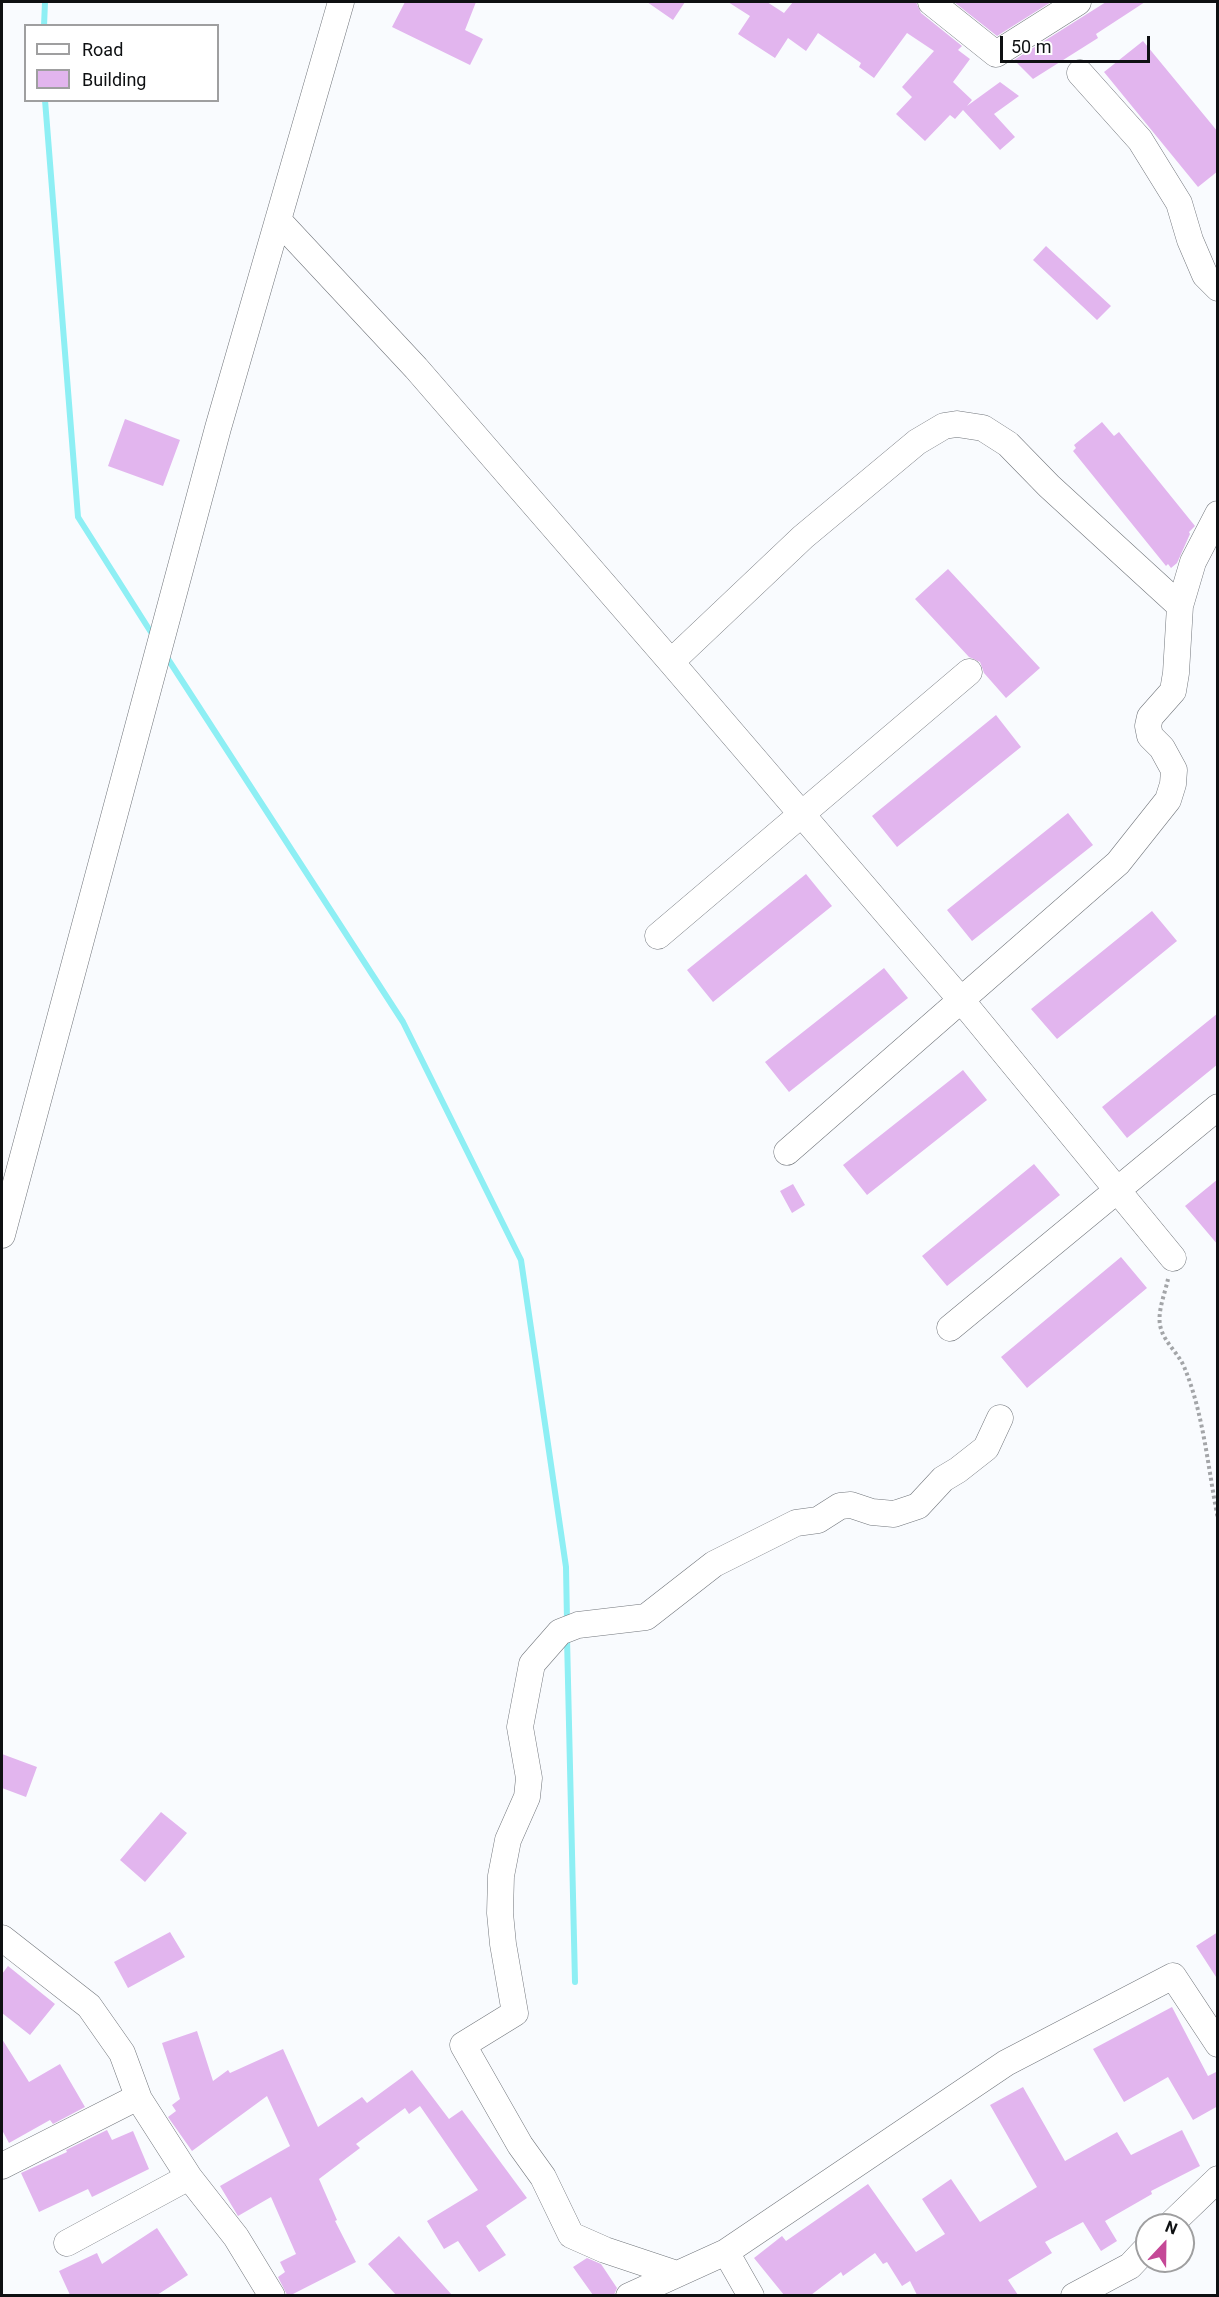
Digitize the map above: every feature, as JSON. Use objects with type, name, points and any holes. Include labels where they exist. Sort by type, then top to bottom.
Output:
[{"type":"street","points":[[2,1235],[218,428],[340,2]]},
{"type":"street","points":[[931,2],[996,54],[1078,2]]},
{"type":"street","points":[[1080,72],[1140,140],[1179,202],[1190,240],[1205,275],[1218,288]]},
{"type":"street","points":[[278,220],[416,368],[671,662],[962,1001],[1173,1258]]},
{"type":"street","points":[[671,662],[821,522],[918,442],[944,426],[957,424],[983,428],[1008,444],[1049,486],[1180,606]]},
{"type":"street","points":[[787,1152],[1118,864],[1168,800],[1174,770],[1162,748],[1150,736],[1148,726],[1150,717],[1173,691],[1180,606],[1193,562],[1218,514]]},
{"type":"street","points":[[657,936],[969,672]]},
{"type":"street","points":[[950,1328],[1218,1107]]},
{"type":"street","points":[[677,2274],[604,2250],[571,2235],[543,2177],[520,2145],[462,2045],[515,2013],[503,1944],[500,1913],[501,1876],[508,1840],[527,1797],[530,1778],[520,1727],[532,1664],[560,1632],[578,1625],[646,1617],[714,1564],[796,1523],[818,1520],[840,1506],[851,1504],[872,1512],[894,1514],[918,1506],[943,1479],[986,1448],[1000,1418]]},
{"type":"street","points":[[2,1938],[89,2006],[122,2053],[138,2097],[189,2177],[236,2237],[272,2295]]},
{"type":"street","points":[[629,2295],[726,2252],[1006,2063],[1173,1976],[1218,2044]]},
{"type":"street","points":[[2,2166],[138,2097]]},
{"type":"street","points":[[67,2243],[189,2177]]},
{"type":"street","points":[[1183,2213],[1218,2179]]},
{"type":"street","points":[[726,2252],[751,2295]]},
{"type":"street","points":[[1074,2295],[1130,2266],[1135,2261]]},
{"type":"path","points":[[1173,1258],[1160,1315],[1161,1330],[1179,1355],[1199,1409],[1218,1519]]},
{"type":"building","points":[[405,2],[476,2],[465,30],[483,39],[470,65],[392,27]]},
{"type":"building","points":[[647,2],[685,2],[673,20]]},
{"type":"building","points":[[728,2],[767,2],[784,13],[793,2],[916,2],[921,13],[962,46],[958,50],[970,59],[953,82],[972,100],[967,106],[1000,82],[1019,96],[994,114],[1015,137],[1000,150],[963,110],[955,119],[950,115],[925,141],[896,114],[912,97],[902,87],[934,51],[907,33],[874,78],[859,67],[861,63],[818,33],[806,51],[788,38],[775,58],[738,34],[750,16]]},
{"type":"building","points":[[954,2],[1051,2],[997,36]]},
{"type":"building","points":[[1106,2],[1145,2],[1096,34],[1098,38],[1033,79],[1014,60]]},
{"type":"building","points":[[1143,41],[1218,132],[1218,171],[1198,187],[1104,72]]},
{"type":"building","points":[[1046,246],[1111,306],[1097,320],[1033,260]]},
{"type":"building","points":[[125,419],[180,440],[163,486],[108,466]]},
{"type":"building","points":[[1102,422],[1114,436],[1119,432],[1195,526],[1189,532],[1177,563],[1171,568],[1168,564],[1166,566],[1073,451],[1076,448],[1074,445]]},
{"type":"building","points":[[948,569],[1040,668],[1006,698],[984,673],[980,662],[969,657],[915,599]]},
{"type":"building","points":[[996,715],[1021,747],[897,847],[872,816]]},
{"type":"building","points":[[1068,813],[1093,845],[972,941],[947,910]]},
{"type":"building","points":[[806,874],[832,906],[713,1002],[687,970]]},
{"type":"building","points":[[1152,911],[1177,941],[1057,1039],[1031,1009]]},
{"type":"building","points":[[884,968],[908,998],[789,1092],[765,1062]]},
{"type":"building","points":[[1218,1013],[1218,1064],[1127,1138],[1102,1107]]},
{"type":"building","points":[[963,1070],[987,1100],[867,1195],[843,1165]]},
{"type":"building","points":[[1034,1164],[1060,1195],[947,1286],[922,1256]]},
{"type":"building","points":[[1218,1179],[1218,1245],[1185,1206]]},
{"type":"building","points":[[793,1184],[805,1205],[792,1213],[780,1191]]},
{"type":"building","points":[[1121,1257],[1147,1288],[1027,1388],[1001,1357]]},
{"type":"building","points":[[2,1754],[37,1767],[26,1797],[2,1788]]},
{"type":"building","points":[[161,1812],[187,1833],[145,1882],[120,1860]]},
{"type":"building","points":[[170,1932],[185,1957],[128,1988],[114,1962]]},
{"type":"building","points":[[1218,1932],[1218,1980],[1196,1946]]},
{"type":"building","points":[[8,1966],[55,2004],[30,2035],[2,2013],[2,1974]]},
{"type":"building","points":[[1172,2007],[1208,2076],[1218,2071],[1218,2106],[1193,2120],[1168,2077],[1124,2102],[1093,2049]]},
{"type":"building","points":[[197,2031],[213,2081],[228,2070],[230,2073],[283,2049],[318,2127],[362,2097],[367,2103],[412,2070],[449,2119],[462,2110],[527,2198],[486,2226],[506,2255],[479,2272],[458,2241],[444,2249],[427,2221],[478,2190],[420,2106],[409,2114],[405,2108],[356,2144],[360,2148],[319,2179],[337,2220],[335,2221],[356,2262],[287,2295],[278,2277],[285,2272],[280,2262],[296,2254],[271,2197],[238,2216],[220,2186],[290,2146],[267,2096],[192,2151],[168,2117],[176,2111],[172,2105],[180,2099],[162,2043]]},
{"type":"building","points":[[2,2039],[29,2082],[60,2064],[85,2107],[53,2124],[50,2120],[9,2143],[2,2130]]},
{"type":"building","points":[[1023,2087],[1065,2161],[1117,2132],[1131,2155],[1182,2130],[1200,2166],[1151,2191],[1152,2194],[1105,2221],[1117,2241],[1101,2251],[1083,2222],[1045,2242],[1052,2253],[1008,2280],[1018,2295],[917,2295],[910,2281],[902,2286],[887,2262],[883,2264],[875,2253],[843,2276],[841,2272],[811,2295],[784,2295],[754,2258],[782,2236],[786,2241],[868,2184],[916,2252],[945,2234],[922,2199],[951,2179],[980,2222],[1037,2187],[990,2105]]},
{"type":"building","points":[[107,2130],[112,2140],[133,2131],[149,2169],[92,2197],[88,2189],[39,2212],[21,2173]]},
{"type":"building","points":[[157,2228],[188,2275],[157,2295],[70,2295],[59,2271],[97,2253],[102,2264]]},
{"type":"building","points":[[399,2236],[452,2295],[396,2295],[368,2264]]},
{"type":"building","points":[[587,2258],[601,2264],[617,2288],[614,2295],[593,2295],[573,2267]]},
{"type":"waterway","points":[[44,24],[45,2]]},
{"type":"waterway","points":[[45,102],[78,517],[154,637]]},
{"type":"waterway","points":[[166,656],[403,1022],[521,1260],[566,1567],[567,1621]]},
{"type":"waterway","points":[[567,1638],[575,1982]]}]
